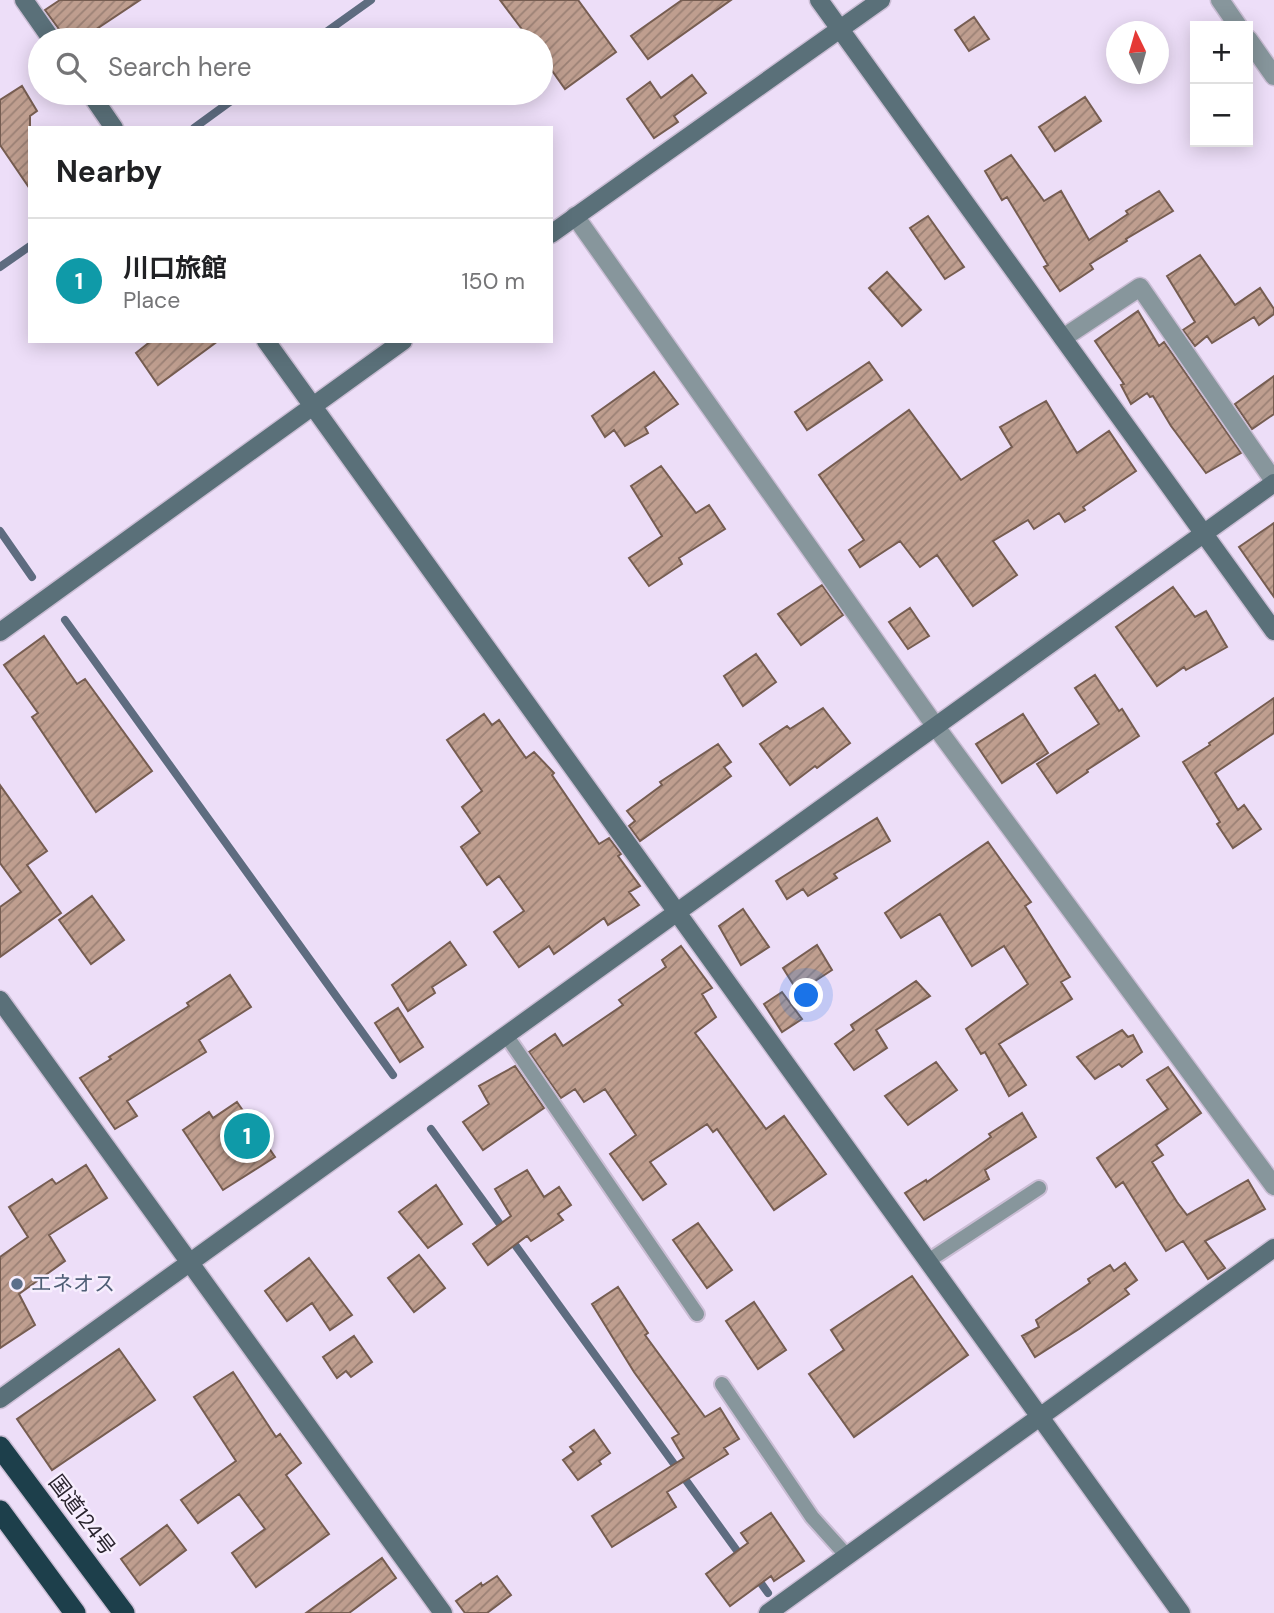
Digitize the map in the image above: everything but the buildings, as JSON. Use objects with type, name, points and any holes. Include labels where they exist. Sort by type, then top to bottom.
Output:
[{"type":"highway","name":"国道124号","points":[[0,1447],[124,1613]]},
{"type":"highway","points":[[0,1511],[75,1613]]},
{"type":"street","points":[[24,0],[44,28]]},
{"type":"street","points":[[819,0],[1274,631]]},
{"type":"street","points":[[553,232],[881,0]]},
{"type":"street","points":[[1220,0],[1235,21]]},
{"type":"street","points":[[1253,46],[1274,76]]},
{"type":"street","points":[[98,105],[113,126]]},
{"type":"street","points":[[575,216],[936,727],[1274,1186]]},
{"type":"street","points":[[0,1399],[1274,482],[1140,287],[1063,338]]},
{"type":"street","points":[[267,343],[1181,1613]]},
{"type":"street","points":[[0,632],[400,343]]},
{"type":"street","points":[[0,1000],[443,1613]]},
{"type":"street","points":[[768,1613],[1274,1248]]},
{"type":"lane","points":[[506,1035],[697,1314]]},
{"type":"lane","points":[[928,1261],[1039,1188]]},
{"type":"lane","points":[[722,1384],[812,1517],[847,1556]]},
{"type":"waterway","points":[[332,28],[371,0]]},
{"type":"waterway","points":[[197,126],[226,105]]},
{"type":"waterway","points":[[0,267],[28,247]]},
{"type":"waterway","points":[[0,531],[32,577]]},
{"type":"waterway","points":[[65,620],[393,1075]]},
{"type":"waterway","points":[[431,1129],[743,1559]]},
{"type":"waterway","points":[[755,1575],[768,1593]]},
{"type":"place","name":"川口旅館","points":[[247,1136]]},
{"type":"place","name":"エネオス","points":[[17,1284]]}]
